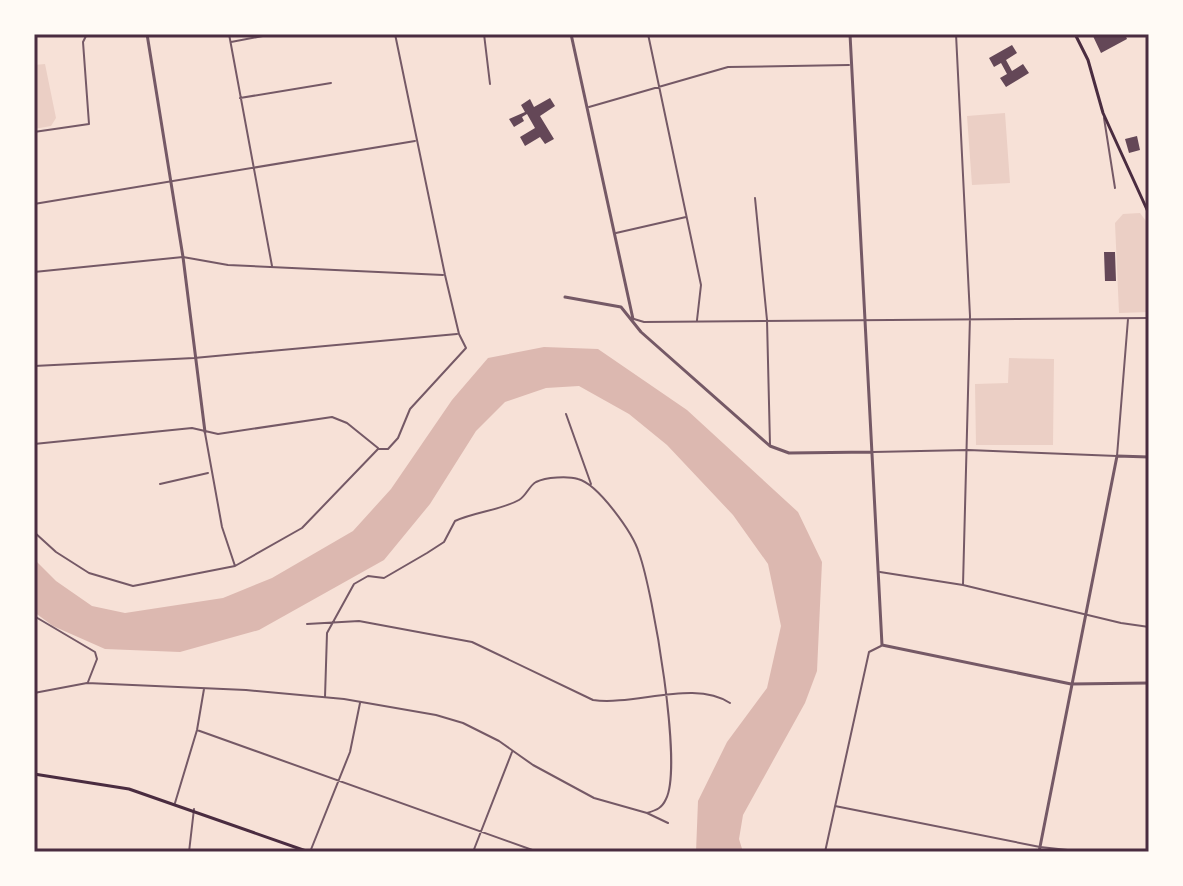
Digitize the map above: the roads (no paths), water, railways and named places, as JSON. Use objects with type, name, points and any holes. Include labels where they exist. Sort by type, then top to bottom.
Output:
[{"type":"main road","points":[[1075,34],[1088,60],[1103,113],[1149,214]]},
{"type":"main road","points":[[34,774],[110,783],[194,809],[310,852]]},
{"type":"street","points":[[34,132],[89,124],[83,42],[87,34]]},
{"type":"street","points":[[147,34],[183,257],[209,473],[235,566]]},
{"type":"street","points":[[229,34],[272,268]]},
{"type":"street","points":[[230,42],[273,34]]},
{"type":"street","points":[[34,444],[192,428],[218,434],[332,417],[347,423],[378,449],[388,449],[392,445],[410,409],[466,348],[459,334],[445,275],[395,34]]},
{"type":"street","points":[[484,34],[490,84]]},
{"type":"street","points":[[571,34],[633,319]]},
{"type":"street","points":[[648,34],[652,67],[661,88],[701,285],[696,321]]},
{"type":"street","points":[[850,34],[882,645]]},
{"type":"street","points":[[956,34],[970,320],[963,585]]},
{"type":"street","points":[[587,107],[728,67],[850,65]]},
{"type":"street","points":[[239,98],[331,83]]},
{"type":"street","points":[[1103,113],[1115,188]]},
{"type":"street","points":[[34,204],[417,140]]},
{"type":"street","points":[[755,198],[767,320],[770,446]]},
{"type":"street","points":[[616,233],[687,217]]},
{"type":"street","points":[[34,272],[183,257],[272,268],[445,275]]},
{"type":"street","points":[[565,297],[621,307],[641,332],[770,446],[802,453],[968,450],[1149,457]]},
{"type":"street","points":[[1040,850],[1117,456],[1128,318]]},
{"type":"street","points":[[633,319],[644,322],[1149,318]]},
{"type":"street","points":[[34,366],[194,358],[459,334]]},
{"type":"street","points":[[566,414],[586,461],[592,485],[639,550],[655,620],[665,697],[671,710],[668,796],[660,809],[647,813]]},
{"type":"street","points":[[34,532],[56,552],[89,573],[133,586],[235,566],[302,528],[378,449]]},
{"type":"street","points":[[160,484],[209,473]]},
{"type":"street","points":[[325,697],[327,633],[354,584],[368,576],[384,578],[444,542],[455,521],[520,499],[536,483],[576,478],[592,485]]},
{"type":"street","points":[[878,571],[963,585],[1149,627]]},
{"type":"street","points":[[34,616],[95,652],[97,659],[87,683]]},
{"type":"street","points":[[307,624],[359,621],[472,642],[593,700],[613,703],[682,693],[719,695],[730,703]]},
{"type":"street","points":[[825,852],[869,652],[882,645],[1071,684],[1149,683]]},
{"type":"street","points":[[34,693],[87,683],[204,688],[325,697],[463,723],[594,798],[647,813],[668,823]]},
{"type":"street","points":[[175,803],[197,730],[204,688]]},
{"type":"street","points":[[310,852],[340,782],[360,713],[360,703]]},
{"type":"street","points":[[197,730],[538,852]]},
{"type":"street","points":[[473,852],[513,751]]},
{"type":"street","points":[[835,806],[1040,850],[1086,852]]},
{"type":"street","points":[[189,852],[194,809]]}]
